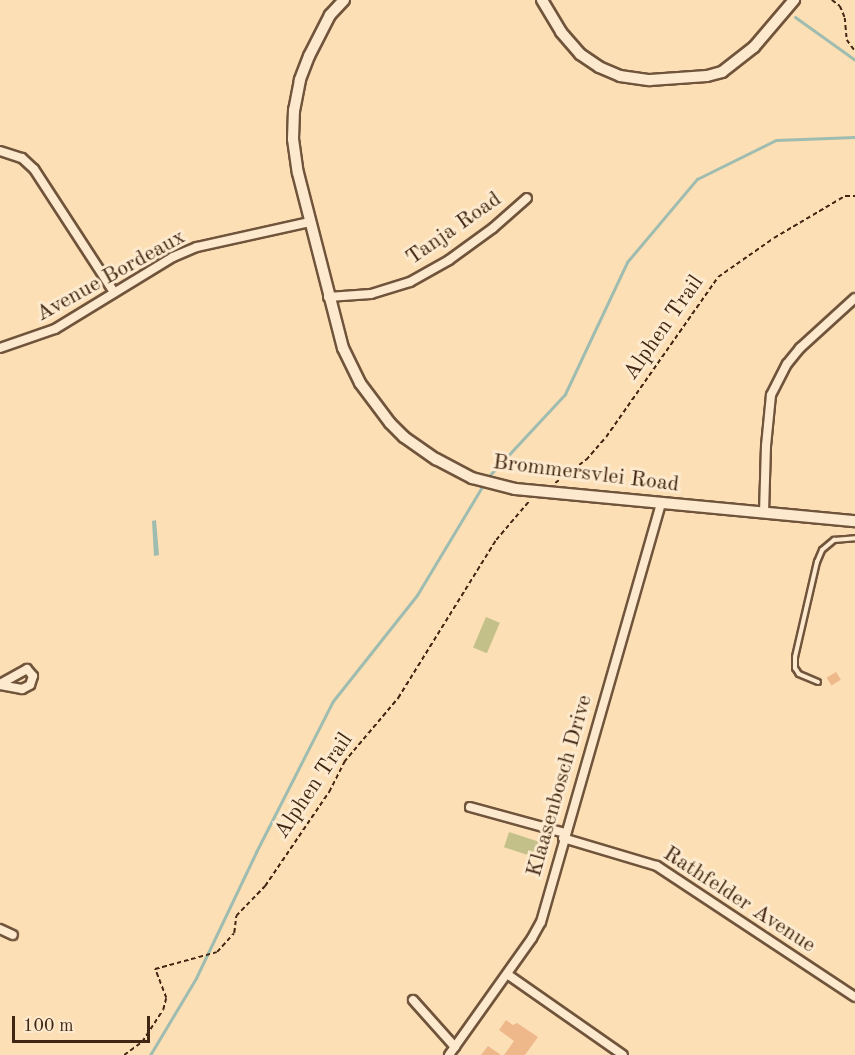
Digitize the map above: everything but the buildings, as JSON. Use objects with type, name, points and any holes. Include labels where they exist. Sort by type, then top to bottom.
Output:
[{"type":"street","name":"Brommersvlei Road","points":[[344,0],[330,15],[309,56],[300,80],[294,110],[295,150],[328,297],[343,348],[373,403],[404,437],[436,459],[472,478],[515,489],[855,521]]},
{"type":"street","points":[[542,0],[561,32],[580,54],[598,67],[620,76],[650,80],[707,76],[722,72],[754,47],[794,0]]},
{"type":"street","points":[[0,151],[22,158],[34,169],[114,292]]},
{"type":"street","name":"Tanja Road","points":[[328,297],[371,294],[410,282],[449,260],[484,235],[527,198]]},
{"type":"street","name":"Avenue Bordeaux","points":[[0,348],[55,329],[172,257],[197,247],[310,222]]},
{"type":"street","points":[[764,513],[766,446],[771,395],[787,364],[800,348],[855,298]]},
{"type":"street","name":"Klaasenbosch Drive","points":[[452,1051],[541,922],[661,504]]},
{"type":"street","name":"Rathfelder Avenue","points":[[470,807],[657,866],[855,997]]},
{"type":"street","points":[[0,929],[13,935]]},
{"type":"street","points":[[507,974],[623,1055]]},
{"type":"street","points":[[413,1000],[452,1051]]},
{"type":"lane","points":[[818,682],[807,680],[795,668],[795,657],[817,562],[822,550],[834,540],[855,538]]},
{"type":"path","points":[[832,0],[840,6],[845,18],[847,40],[855,51]]},
{"type":"path","name":"Alphen Trail","points":[[549,486],[586,460],[602,442],[718,277],[774,238],[846,196],[855,196]]},
{"type":"path","name":"Alphen Trail","points":[[124,1055],[142,1042],[163,1010],[166,998],[155,969],[218,952],[234,933],[236,916],[265,886],[329,792],[344,762],[398,698],[495,540],[532,498]]},
{"type":"shaded area","points":[[156,520],[159,555],[154,556],[152,521]]},
{"type":"shaded area","points":[[486,617],[500,623],[487,653],[473,647]]},
{"type":"shaded area","points":[[509,832],[540,842],[535,857],[504,847]]},
{"type":"waterway","points":[[795,17],[855,60]]},
{"type":"waterway","points":[[488,477],[565,394],[627,262],[697,179],[776,140],[855,137]]},
{"type":"waterway","points":[[150,1055],[196,978],[256,852],[333,701],[417,595],[482,487]]}]
